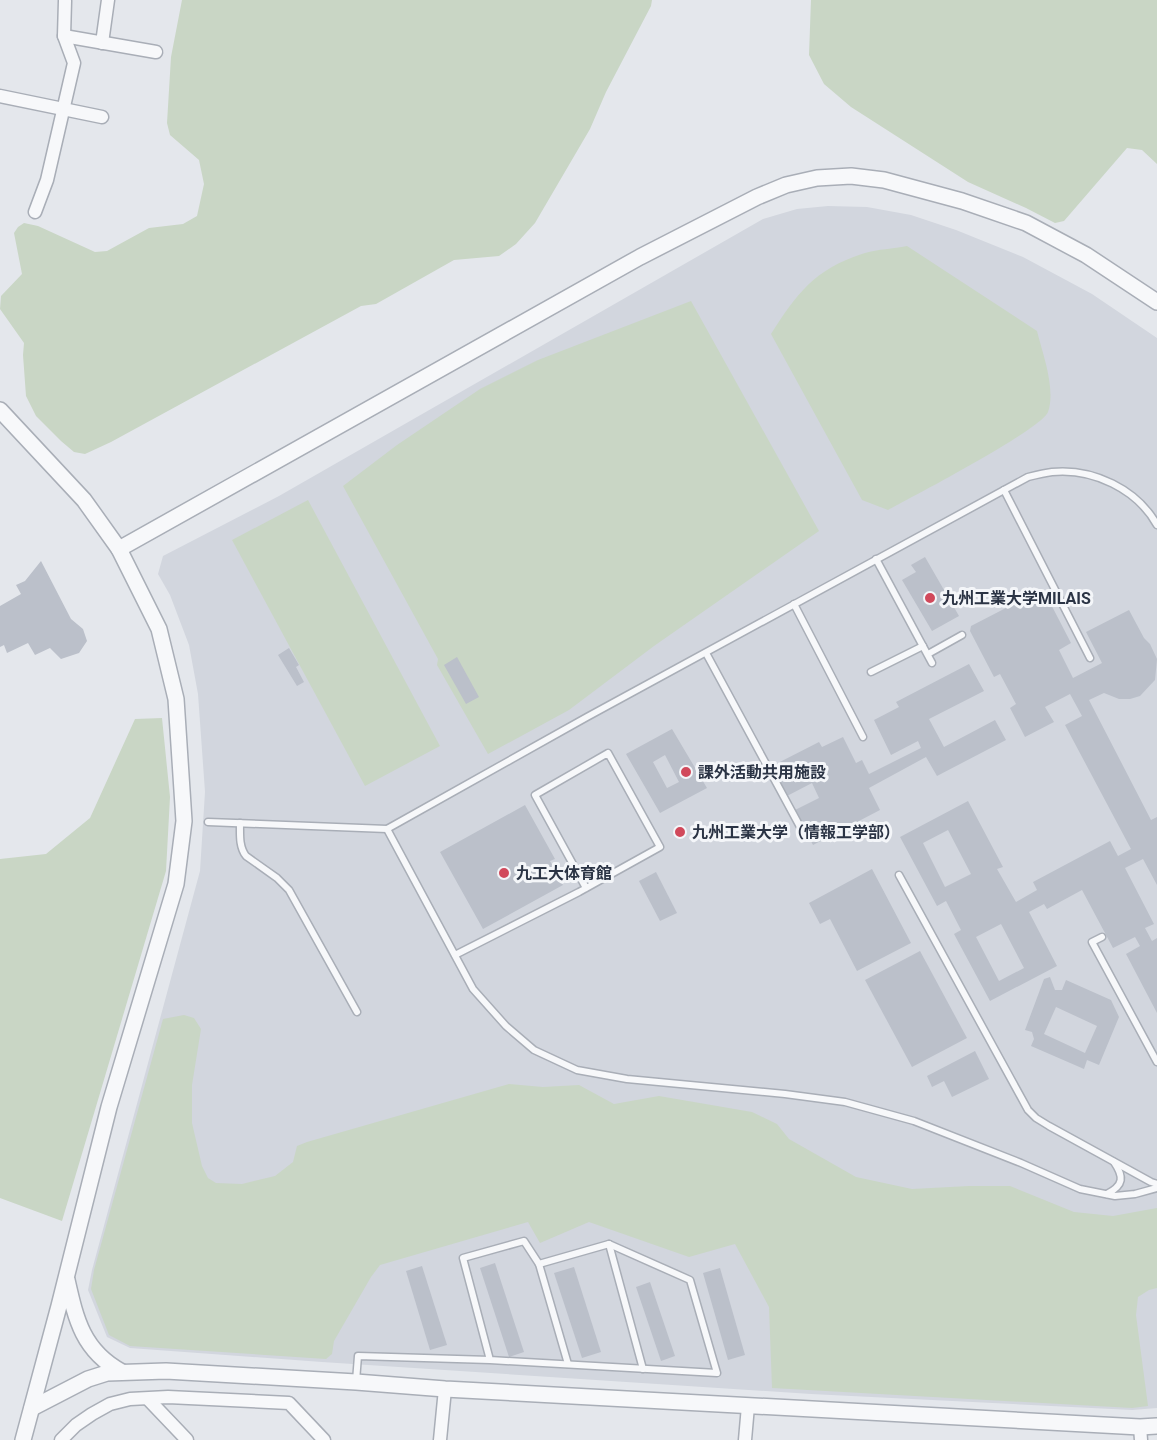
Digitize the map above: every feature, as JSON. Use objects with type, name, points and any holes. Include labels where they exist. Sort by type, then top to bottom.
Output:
[{"type":"street","points":[[35,212],[47,180],[74,63],[64,36],[64,0]]},
{"type":"street","points":[[102,43],[108,0]]},
{"type":"street","points":[[64,36],[156,52]]},
{"type":"street","points":[[0,96],[102,117]]},
{"type":"street","points":[[119,549],[640,257],[757,197],[786,185],[817,178],[851,176],[884,180],[962,201],[1026,223],[1086,255],[1157,302]]},
{"type":"street","points":[[0,410],[84,500],[119,549],[159,629],[176,699],[184,821],[176,884],[109,1107],[23,1440]]},
{"type":"street","points":[[66,1277],[78,1323],[87,1340],[99,1357],[122,1372]]},
{"type":"street","points":[[32,1408],[88,1379],[107,1373],[166,1371],[748,1406],[1141,1433],[1157,1426]]},
{"type":"street","points":[[440,1440],[445,1389]]},
{"type":"street","points":[[61,1440],[76,1425],[110,1404],[130,1399],[168,1397],[289,1403],[324,1440]]},
{"type":"street","points":[[148,1399],[187,1440]]},
{"type":"street","points":[[745,1440],[748,1406]]},
{"type":"lane","points":[[208,822],[387,829],[578,722],[1028,477],[1053,472],[1084,474],[1112,483],[1135,498],[1157,525]]},
{"type":"lane","points":[[1004,490],[1090,658]]},
{"type":"lane","points":[[876,559],[932,663]]},
{"type":"lane","points":[[794,604],[862,737]]},
{"type":"lane","points":[[927,654],[962,635]]},
{"type":"lane","points":[[872,672],[923,646]]},
{"type":"lane","points":[[706,653],[804,834]]},
{"type":"lane","points":[[455,955],[586,888],[660,847],[608,753],[535,795],[586,888]]},
{"type":"lane","points":[[240,823],[242,852],[289,890],[357,1012]]},
{"type":"lane","points":[[387,829],[473,989],[506,1026],[534,1050],[577,1070],[627,1079],[845,1102],[914,1121],[1080,1189],[1115,1196],[1135,1194],[1157,1186]]},
{"type":"lane","points":[[898,875],[1028,1110],[1049,1126],[1157,1186]]},
{"type":"lane","points":[[1102,937],[1092,942],[1157,1062]]},
{"type":"lane","points":[[1107,1194],[1119,1185],[1121,1177],[1113,1161]]},
{"type":"lane","points":[[490,1360],[463,1258],[524,1241],[539,1264],[568,1364]]},
{"type":"lane","points":[[609,1244],[643,1369]]},
{"type":"lane","points":[[356,1382],[358,1356],[490,1360],[717,1373],[690,1280],[609,1244],[539,1264]]},
{"type":"shaded area","name":"九州工業大学（情報工学部）","points":[[828,206],[867,207],[911,215],[956,230],[1023,257],[1092,294],[1157,338],[1157,1408],[1132,1410],[811,1394],[322,1362],[130,1348],[107,1337],[88,1290],[200,871],[205,792],[198,694],[189,645],[170,595],[158,574],[163,556],[279,496],[763,219],[797,209]]},
{"type":"green space","points":[[182,0],[652,0],[590,129],[535,223],[516,244],[499,256],[454,260],[376,304],[361,306],[111,442],[85,454],[74,452],[36,416],[26,396],[24,343],[0,309],[1,296],[22,274],[14,233],[24,223],[38,226],[95,252],[107,251],[149,228],[183,224],[197,216],[204,184],[199,160],[170,135],[167,123],[171,57]]},
{"type":"green space","points":[[811,0],[1157,0],[1157,164],[1142,150],[1127,148],[1064,221],[1055,223],[968,182],[851,107],[824,84],[809,55]]},
{"type":"green space","points":[[907,246],[1037,331],[1050,383],[1050,403],[1048,412],[1024,433],[975,463],[888,510],[862,500],[771,334],[799,294],[833,266],[865,253]]},
{"type":"green space","points":[[691,301],[819,531],[654,646],[569,710],[488,754],[437,665],[438,659],[343,486],[397,445],[480,389],[538,360]]},
{"type":"green space","points":[[308,500],[440,746],[365,786],[232,540]]},
{"type":"green space","points":[[162,718],[170,797],[166,871],[62,1221],[0,1198],[0,859],[46,854],[90,818],[135,719]]},
{"type":"green space","points":[[184,1015],[194,1018],[201,1029],[192,1085],[192,1123],[202,1166],[208,1178],[216,1183],[242,1184],[275,1176],[293,1162],[297,1146],[307,1142],[509,1084],[543,1087],[579,1085],[614,1104],[659,1096],[752,1112],[777,1124],[789,1139],[856,1177],[912,1189],[1010,1186],[1074,1212],[1113,1216],[1157,1208],[1157,1288],[1138,1297],[1136,1315],[1148,1406],[1132,1408],[772,1388],[769,1307],[735,1244],[689,1257],[589,1222],[540,1243],[528,1222],[380,1265],[334,1341],[332,1354],[326,1359],[130,1346],[109,1335],[91,1289],[94,1270],[163,1019]]},
{"type":"building","name":"九州工業大学MILAIS","points":[[925,557],[959,616],[932,631],[902,580],[916,572],[911,565]]},
{"type":"building","points":[[41,561],[71,619],[83,629],[87,641],[79,653],[61,659],[50,648],[35,655],[28,643],[7,653],[4,645],[0,647],[0,606],[21,594],[16,585],[25,581]]},
{"type":"building","points":[[1043,589],[1071,643],[1059,650],[1073,678],[1102,663],[1086,632],[1129,610],[1144,638],[1150,644],[1157,659],[1155,680],[1140,696],[1119,699],[1104,693],[1089,700],[1151,820],[1157,817],[1157,885],[1143,859],[1125,868],[1154,924],[1145,928],[1152,941],[1157,938],[1157,1013],[1126,954],[1140,946],[1135,937],[1113,948],[1082,890],[1047,909],[1044,904],[1029,912],[1057,966],[990,1001],[954,934],[961,930],[946,901],[937,906],[900,837],[968,801],[1003,867],[997,869],[1016,902],[1037,890],[1033,882],[1110,841],[1118,856],[1131,849],[1065,725],[1082,716],[1070,694],[1045,707],[1054,722],[1025,737],[1010,708],[1016,704],[1000,674],[994,677],[970,631],[971,626]],"holes":[[[948,830],[971,874],[945,887],[923,843]],[[1001,924],[1024,968],[999,981],[976,937]]]},
{"type":"building","points":[[289,648],[299,665],[296,667],[304,682],[297,686],[278,655]]},
{"type":"building","points":[[457,657],[479,697],[466,704],[444,665]]},
{"type":"building","points":[[969,664],[984,691],[929,719],[944,747],[995,720],[1006,740],[937,776],[926,757],[869,788],[880,810],[813,845],[795,810],[819,798],[812,783],[787,796],[772,766],[819,742],[822,747],[843,737],[856,763],[862,760],[869,774],[921,748],[918,741],[891,755],[874,720],[899,707],[896,702]]},
{"type":"building","name":"課外活動共用施設","points":[[672,729],[707,788],[660,813],[626,754]],"holes":[[[665,755],[679,782],[667,788],[653,762]]]},
{"type":"building","name":"九工大体育館","points":[[525,805],[555,859],[550,861],[563,885],[483,929],[440,852]]},
{"type":"building","points":[[872,869],[911,943],[857,971],[830,919],[820,924],[809,903]]},
{"type":"building","points":[[656,872],[677,913],[660,921],[639,881]]},
{"type":"building","points":[[920,951],[967,1038],[912,1067],[865,980]]},
{"type":"building","points":[[1050,977],[1055,990],[1062,990],[1066,980],[1111,1000],[1119,1017],[1099,1065],[1087,1060],[1084,1069],[1031,1046],[1034,1039],[1032,1032],[1025,1030],[1044,979]],"holes":[[[1056,1007],[1097,1026],[1085,1053],[1044,1034]]]},
{"type":"building","points":[[975,1051],[989,1079],[952,1097],[944,1081],[932,1087],[927,1076]]},
{"type":"building","points":[[495,1263],[524,1352],[509,1357],[480,1268]]},
{"type":"building","points":[[422,1266],[447,1345],[430,1350],[406,1271]]},
{"type":"building","points":[[574,1267],[601,1352],[582,1358],[554,1273]]},
{"type":"building","points":[[720,1268],[745,1355],[728,1360],[703,1273]]},
{"type":"building","points":[[650,1282],[675,1356],[661,1361],[636,1287]]},
{"type":"place","name":"九州工業大学MILAIS","points":[[930,598]]},
{"type":"place","name":"課外活動共用施設","points":[[686,772]]},
{"type":"place","name":"九州工業大学（情報工学部）","points":[[680,832]]},
{"type":"place","name":"九工大体育館","points":[[504,873]]}]
